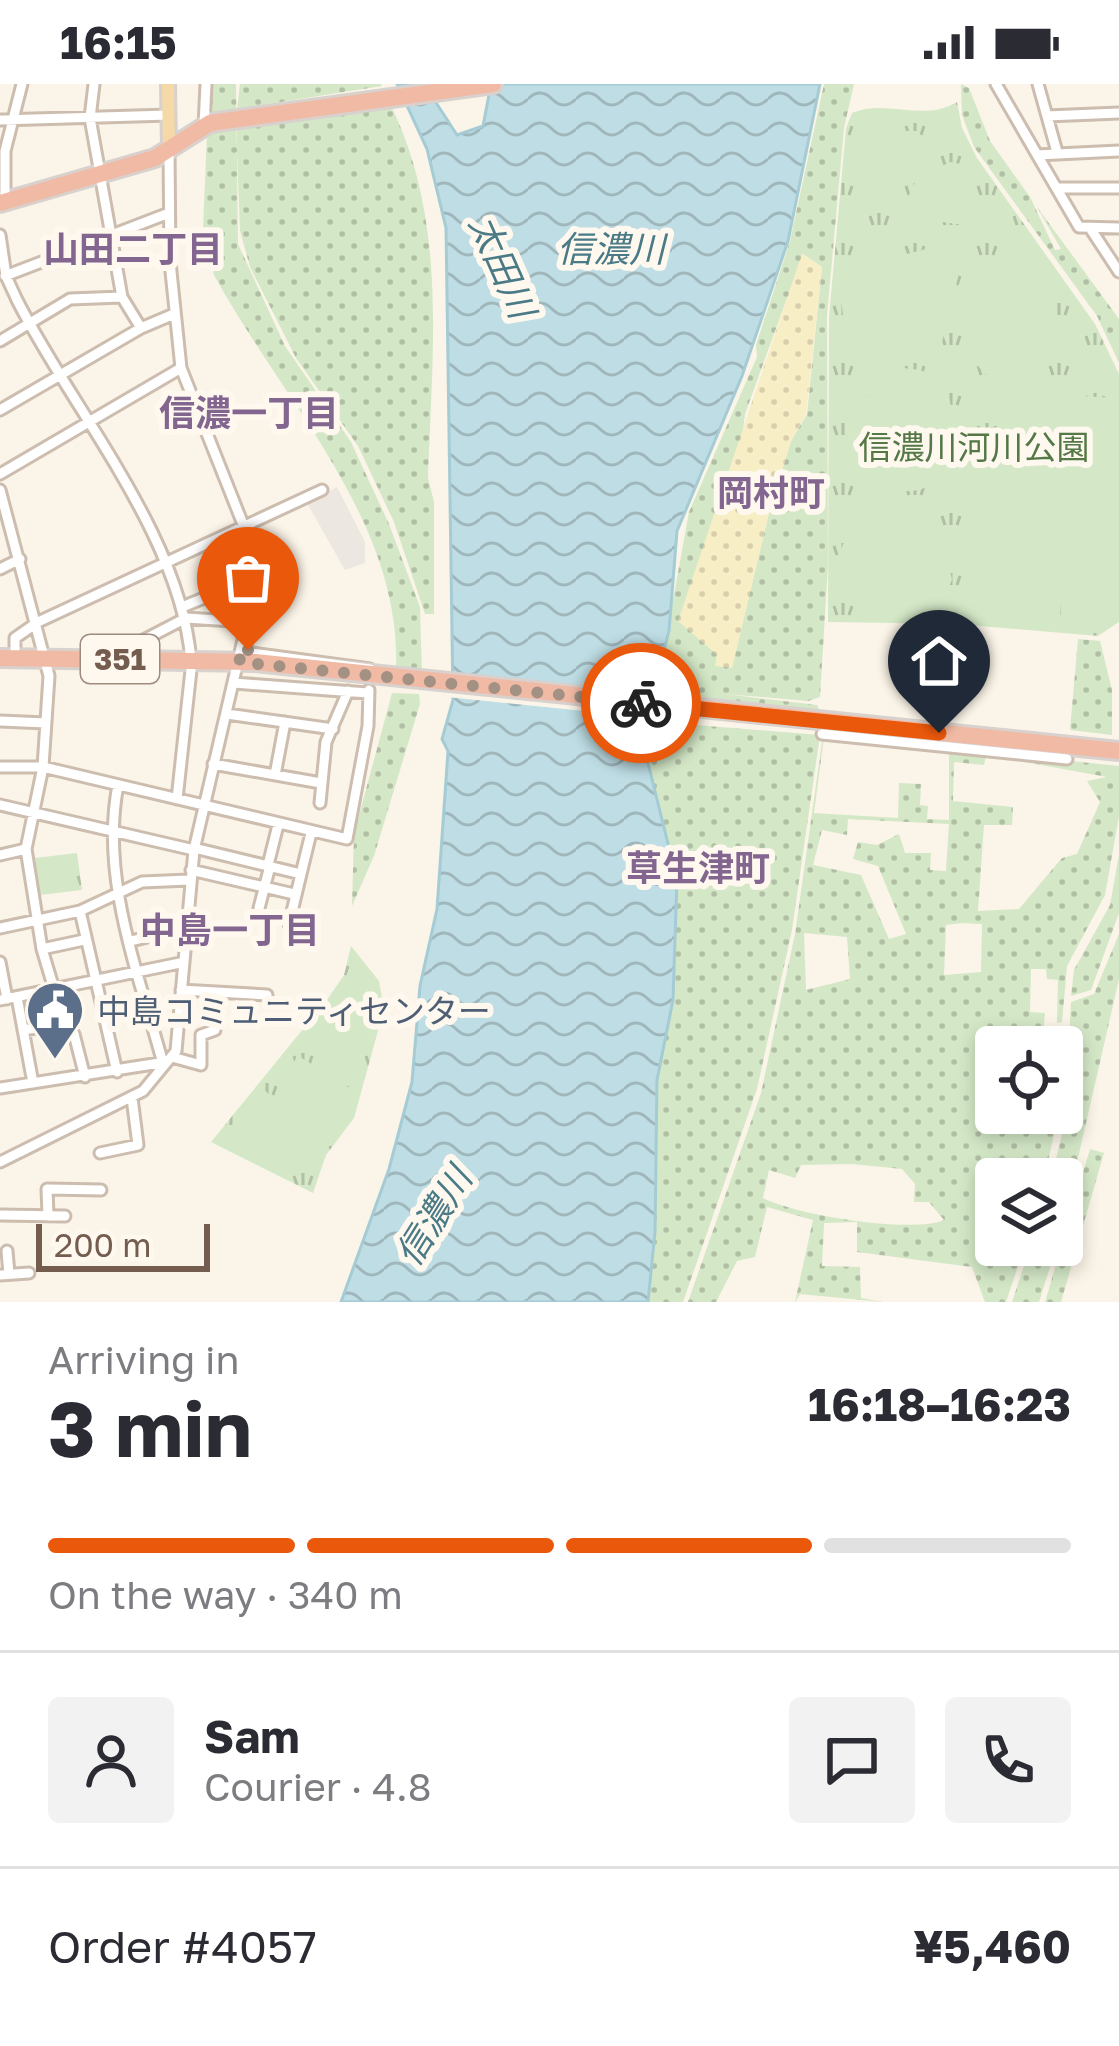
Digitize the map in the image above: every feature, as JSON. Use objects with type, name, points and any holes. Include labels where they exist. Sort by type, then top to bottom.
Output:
[{"type":"highway","points":[[2,202],[169,149],[210,123],[493,84]]},
{"type":"highway","name":"351","points":[[47,663],[129,659],[191,666]]},
{"type":"highway","name":"351","points":[[5,661],[238,665],[1119,755]]},
{"type":"main road","points":[[168,84],[169,149]]},
{"type":"street","points":[[2,202],[3,170],[22,84]]},
{"type":"street","points":[[94,84],[90,118],[122,297],[141,328]]},
{"type":"street","points":[[206,84],[210,123]]},
{"type":"street","points":[[996,84],[1079,226],[1119,228]]},
{"type":"street","points":[[1037,84],[1057,152]]},
{"type":"street","points":[[1047,116],[1119,113]]},
{"type":"street","points":[[0,120],[169,115]]},
{"type":"street","points":[[0,1162],[132,1097],[168,1060],[181,1028],[180,963],[194,849],[248,622],[254,578],[243,527],[181,368],[174,314],[169,149]]},
{"type":"street","points":[[1037,155],[1119,151]]},
{"type":"street","points":[[1057,188],[1119,188]]},
{"type":"street","points":[[3,277],[169,213]]},
{"type":"street","points":[[1090,228],[1117,265]]},
{"type":"street","points":[[0,236],[3,277],[162,562],[184,613],[191,666],[177,799]]},
{"type":"street","points":[[0,341],[70,298],[122,297]]},
{"type":"street","points":[[0,410],[141,328],[174,314]]},
{"type":"street","points":[[0,474],[181,368]]},
{"type":"street","points":[[0,490],[47,663],[44,767],[26,849],[42,949],[54,988]]},
{"type":"street","points":[[0,644],[162,562],[322,490]]},
{"type":"street","points":[[0,568],[20,559]]},
{"type":"street","points":[[129,659],[132,646],[254,578]]},
{"type":"street","points":[[252,601],[284,593]]},
{"type":"street","points":[[184,613],[248,622]]},
{"type":"street","points":[[5,661],[15,638]]},
{"type":"street","points":[[238,665],[251,653],[370,669]]},
{"type":"street","points":[[0,767],[44,767],[347,838],[368,726],[368,691],[348,691],[238,665]]},
{"type":"street","points":[[320,803],[333,729],[348,691]]},
{"type":"street","points":[[227,714],[333,729]]},
{"type":"street","points":[[0,721],[46,723]]},
{"type":"street","points":[[274,776],[285,722]]},
{"type":"street","points":[[822,734],[1067,759]]},
{"type":"street","points":[[213,764],[321,783]]},
{"type":"street","points":[[118,785],[109,828],[120,892],[168,1060]]},
{"type":"street","points":[[0,805],[301,874]]},
{"type":"street","points":[[259,908],[278,825]]},
{"type":"street","points":[[289,924],[311,832]]},
{"type":"street","points":[[0,855],[26,849]]},
{"type":"street","points":[[0,928],[80,911],[142,882],[190,875],[293,894]]},
{"type":"street","points":[[80,911],[117,1072]]},
{"type":"street","points":[[131,941],[184,928]]},
{"type":"street","points":[[42,949],[84,940]]},
{"type":"street","points":[[0,962],[8,998],[23,1030],[33,1083]]},
{"type":"street","points":[[8,998],[180,963]]},
{"type":"street","points":[[181,990],[267,995]]},
{"type":"street","points":[[0,1088],[168,1060],[201,1065],[201,1035],[215,1030],[219,993]]},
{"type":"street","points":[[23,1030],[49,1026],[59,1037],[74,1034],[85,1077]]},
{"type":"street","points":[[100,1153],[138,1145],[132,1097]]},
{"type":"street","points":[[48,1216],[47,1189],[101,1190]]},
{"type":"street","points":[[0,1215],[65,1216]]},
{"type":"street","points":[[7,1250],[5,1274],[29,1273]]},
{"type":"shaded area","points":[[337,487],[365,542],[365,563],[345,570],[307,503]]},
{"type":"green space","points":[[210,84],[236,84],[238,244],[285,346],[351,442],[389,524],[420,607],[422,675],[396,670],[393,615],[380,563],[360,513],[214,275],[203,229],[207,134],[218,130],[215,114],[209,113]]},
{"type":"green space","points":[[240,84],[381,84],[382,86],[237,109]]},
{"type":"green space","points":[[824,84],[854,84],[844,128],[827,316],[828,565],[820,697],[808,701],[725,694],[817,705],[820,711],[656,693],[689,512],[757,357],[756,345],[790,241]],"holes":[[[803,254],[822,267],[807,414],[791,441],[769,513],[732,667],[717,656],[745,414]]]},
{"type":"green space","points":[[961,84],[969,88],[990,141],[1030,197],[1055,250],[1061,249],[1037,207],[1119,319],[1119,363],[1097,316],[974,147],[962,115]]},
{"type":"green space","name":"信濃川河川公園","points":[[957,102],[962,128],[977,158],[1095,324],[1119,374],[1119,622],[1098,636],[957,624],[828,622],[829,317],[846,128],[852,113],[865,109],[918,111]]},
{"type":"green space","points":[[390,104],[408,148],[429,240],[433,335],[428,478],[434,502],[434,614],[425,614],[394,522],[358,446],[296,358],[250,267],[240,231],[236,128]]},
{"type":"green space","points":[[857,131],[920,131],[918,159],[907,180],[888,193],[860,198],[851,136]]},
{"type":"green space","points":[[951,162],[974,167],[964,225],[899,216],[918,176]]},
{"type":"green space","points":[[926,249],[941,256],[958,277],[940,351],[914,363],[888,363],[864,351],[845,330],[841,299],[856,267]]},
{"type":"green space","points":[[1010,250],[1041,280],[1055,310],[1055,338],[1044,361],[1027,377],[1007,382],[987,375],[971,353],[968,324],[972,270]]},
{"type":"green space","points":[[903,368],[921,370],[945,385],[955,439],[945,473],[922,489],[894,490],[867,479],[849,459],[846,431],[867,399]]},
{"type":"green space","points":[[999,392],[1119,398],[1119,477],[998,473]]},
{"type":"green space","points":[[966,481],[1119,484],[1119,612],[1100,627],[1063,623],[1063,572],[1059,627],[961,619]]},
{"type":"green space","points":[[902,495],[931,504],[940,521],[952,580],[939,600],[923,613],[906,618],[871,610],[856,597],[838,557],[862,518]]},
{"type":"green space","points":[[1078,639],[1100,641],[1112,690],[1112,735],[1070,730]]},
{"type":"green space","points":[[392,693],[419,694],[420,704],[374,856],[352,906],[354,834]]},
{"type":"green space","points":[[645,721],[820,735],[792,930],[757,1089],[683,1302],[648,1302],[655,1232],[657,1079],[673,1000],[667,835],[644,747]]},
{"type":"green space","points":[[823,735],[1119,766],[1119,816],[1105,895],[1067,966],[1062,1022],[1057,1023],[1058,980],[1047,979],[1046,969],[1031,969],[1030,1012],[1045,1013],[1044,1026],[975,1026],[975,1134],[1054,1134],[1049,1158],[975,1158],[975,1266],[1018,1266],[1006,1302],[985,1302],[972,1267],[857,1252],[857,1222],[824,1223],[822,1266],[860,1267],[861,1298],[883,1302],[800,1294],[795,1302],[813,1220],[767,1207],[755,1257],[737,1261],[716,1302],[688,1302],[761,1093],[795,934]],"holes":[[[824,737],[949,750],[949,820],[927,819],[928,806],[920,805],[921,784],[899,783],[898,818],[814,813]],[[986,755],[1107,777],[1087,781],[1100,802],[1077,854],[1062,858],[1019,909],[978,911],[984,825],[1012,825],[1013,807],[953,801],[954,762],[984,765]],[[848,819],[949,824],[946,871],[930,870],[931,853],[905,853],[899,834],[877,845],[858,842],[853,859],[878,866],[906,934],[889,939],[861,875],[813,865],[822,830],[847,835]],[[982,924],[981,972],[944,975],[946,925]],[[804,933],[847,937],[850,979],[806,990]],[[801,1165],[902,1169],[915,1184],[914,1202],[929,1202],[944,1220],[907,1225],[854,1221],[763,1198],[769,1170],[795,1178]]]},
{"type":"green space","points":[[77,853],[82,890],[40,895],[35,858]]},
{"type":"green space","points":[[1119,855],[1119,913],[1091,990],[1071,996],[1074,970],[1110,905]]},
{"type":"green space","points":[[1119,934],[1119,979],[1078,1158],[1056,1158],[1062,1134],[1083,1134],[1083,1026],[1070,1026],[1071,1002],[1094,994]]},
{"type":"green space","points":[[351,946],[379,981],[384,1009],[354,1118],[326,1155],[313,1193],[211,1142],[329,997],[344,975]]},
{"type":"green space","points":[[337,992],[358,1009],[366,1031],[364,1057],[354,1082],[302,1049],[300,1043]]},
{"type":"green space","points":[[297,1055],[350,1088],[351,1101],[316,1148],[289,1121],[291,1145],[279,1173],[223,1139],[258,1084],[286,1110],[284,1089]]},
{"type":"green space","points":[[1090,1149],[1104,1153],[1083,1226],[1083,1173]]},
{"type":"green space","points":[[1024,1266],[1050,1266],[1039,1302],[1012,1302]]},
{"type":"green space","points":[[1056,1266],[1071,1266],[1061,1302],[1045,1302]]},
{"type":"sand","points":[[802,254],[822,267],[806,414],[791,441],[769,513],[732,668],[715,666],[717,655],[678,621]]},
{"type":"water","name":"信濃川","points":[[397,84],[424,84],[457,135],[483,126],[491,84],[820,84],[788,241],[742,376],[677,531],[669,631],[645,721],[644,747],[677,880],[673,1000],[657,1080],[655,1232],[648,1302],[341,1302],[389,1169],[412,1082],[420,986],[437,909],[448,751],[442,739],[453,700],[446,228],[427,149]]},
{"type":"pier","points":[[446,677],[657,698],[652,718],[447,697]]},
{"type":"way so far","points":[[248,650],[244,645],[239,662],[641,703]]},
{"type":"place","name":"中島コミュニティセンター","points":[[55,1061]]},
{"type":"district","name":"山田二丁目","points":[[133,248]]},
{"type":"district","name":"信濃一丁目","points":[[249,412]]},
{"type":"district","name":"岡村町","points":[[771,492]]},
{"type":"district","name":"草生津町","points":[[698,867]]},
{"type":"district","name":"中島一丁目","points":[[230,929]]},
{"type":"route","points":[[641,703],[939,733]]},
{"type":"water label","name":"太田川","points":[[503,266]]}]
